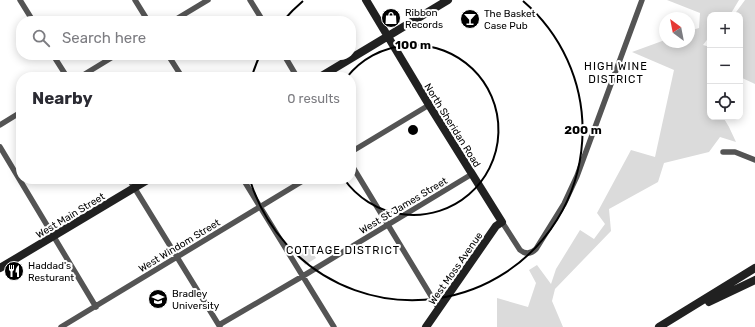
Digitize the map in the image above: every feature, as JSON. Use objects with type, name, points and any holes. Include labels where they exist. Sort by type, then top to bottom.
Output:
[{"type":"main road","name":"North Sheridan Road","points":[[366,0],[502,222]]},
{"type":"main road","points":[[356,55],[448,0]]},
{"type":"main road","points":[[328,72],[348,60]]},
{"type":"main road","name":"West Main Street","points":[[0,268],[141,184]]},
{"type":"main road","name":"West Moss Avenue","points":[[426,327],[496,226],[502,222]]},
{"type":"main road","points":[[659,327],[755,268]]},
{"type":"main road","points":[[679,314],[703,305],[755,280]]},
{"type":"street","points":[[20,0],[30,16]]},
{"type":"street","points":[[134,0],[145,16]]},
{"type":"street","points":[[181,16],[208,0]]},
{"type":"street","points":[[250,0],[260,16]]},
{"type":"street","name":"North Sheridan Road","points":[[502,222],[520,250],[524,253],[529,254],[539,246],[564,204],[582,164],[642,0]]},
{"type":"street","points":[[56,60],[64,72]]},
{"type":"street","points":[[88,72],[108,60]]},
{"type":"street","points":[[171,60],[179,72]]},
{"type":"street","points":[[287,60],[294,72]]},
{"type":"street","points":[[356,149],[429,105]]},
{"type":"street","points":[[0,125],[16,115]]},
{"type":"street","points":[[0,147],[16,174]]},
{"type":"street","points":[[723,152],[735,152],[755,160]]},
{"type":"street","points":[[356,172],[439,309]]},
{"type":"street","name":"West St James Street","points":[[220,326],[472,174]]},
{"type":"street","points":[[22,184],[96,306]]},
{"type":"street","points":[[132,184],[220,326]]},
{"type":"street","points":[[246,184],[334,327]]},
{"type":"street","name":"West Windom Street","points":[[61,327],[297,184]]},
{"type":"shaded area","points":[[667,0],[739,0],[732,12],[707,12],[707,40],[703,45],[707,46],[707,120],[725,120],[736,142],[720,137],[709,152],[664,163],[658,182],[609,209],[611,231],[555,289],[552,301],[563,327],[497,327],[497,298],[528,307],[536,283],[529,270],[537,265],[551,284],[556,269],[580,230],[594,239],[605,224],[597,213],[631,150],[655,157],[674,70],[632,52],[659,42],[659,48],[695,48],[695,29],[699,28],[700,13]]},
{"type":"shaded area","points":[[745,0],[755,0],[755,84],[743,78],[743,12],[736,12]]},
{"type":"shaded area","points":[[307,245],[316,258],[305,265],[297,252]]},
{"type":"place","name":"Ribbon Records","points":[[391,18]]},
{"type":"place","name":"The Basket Case Pub","points":[[470,19]]},
{"type":"place","name":"Haddad's Resturant","points":[[14,271]]},
{"type":"place","name":"Bradley University","points":[[158,299]]},
{"type":"district","name":"HIGH WINE DISTRICT","points":[[616,72]]},
{"type":"district","name":"COTTAGE DISTRICT","points":[[343,250]]}]
